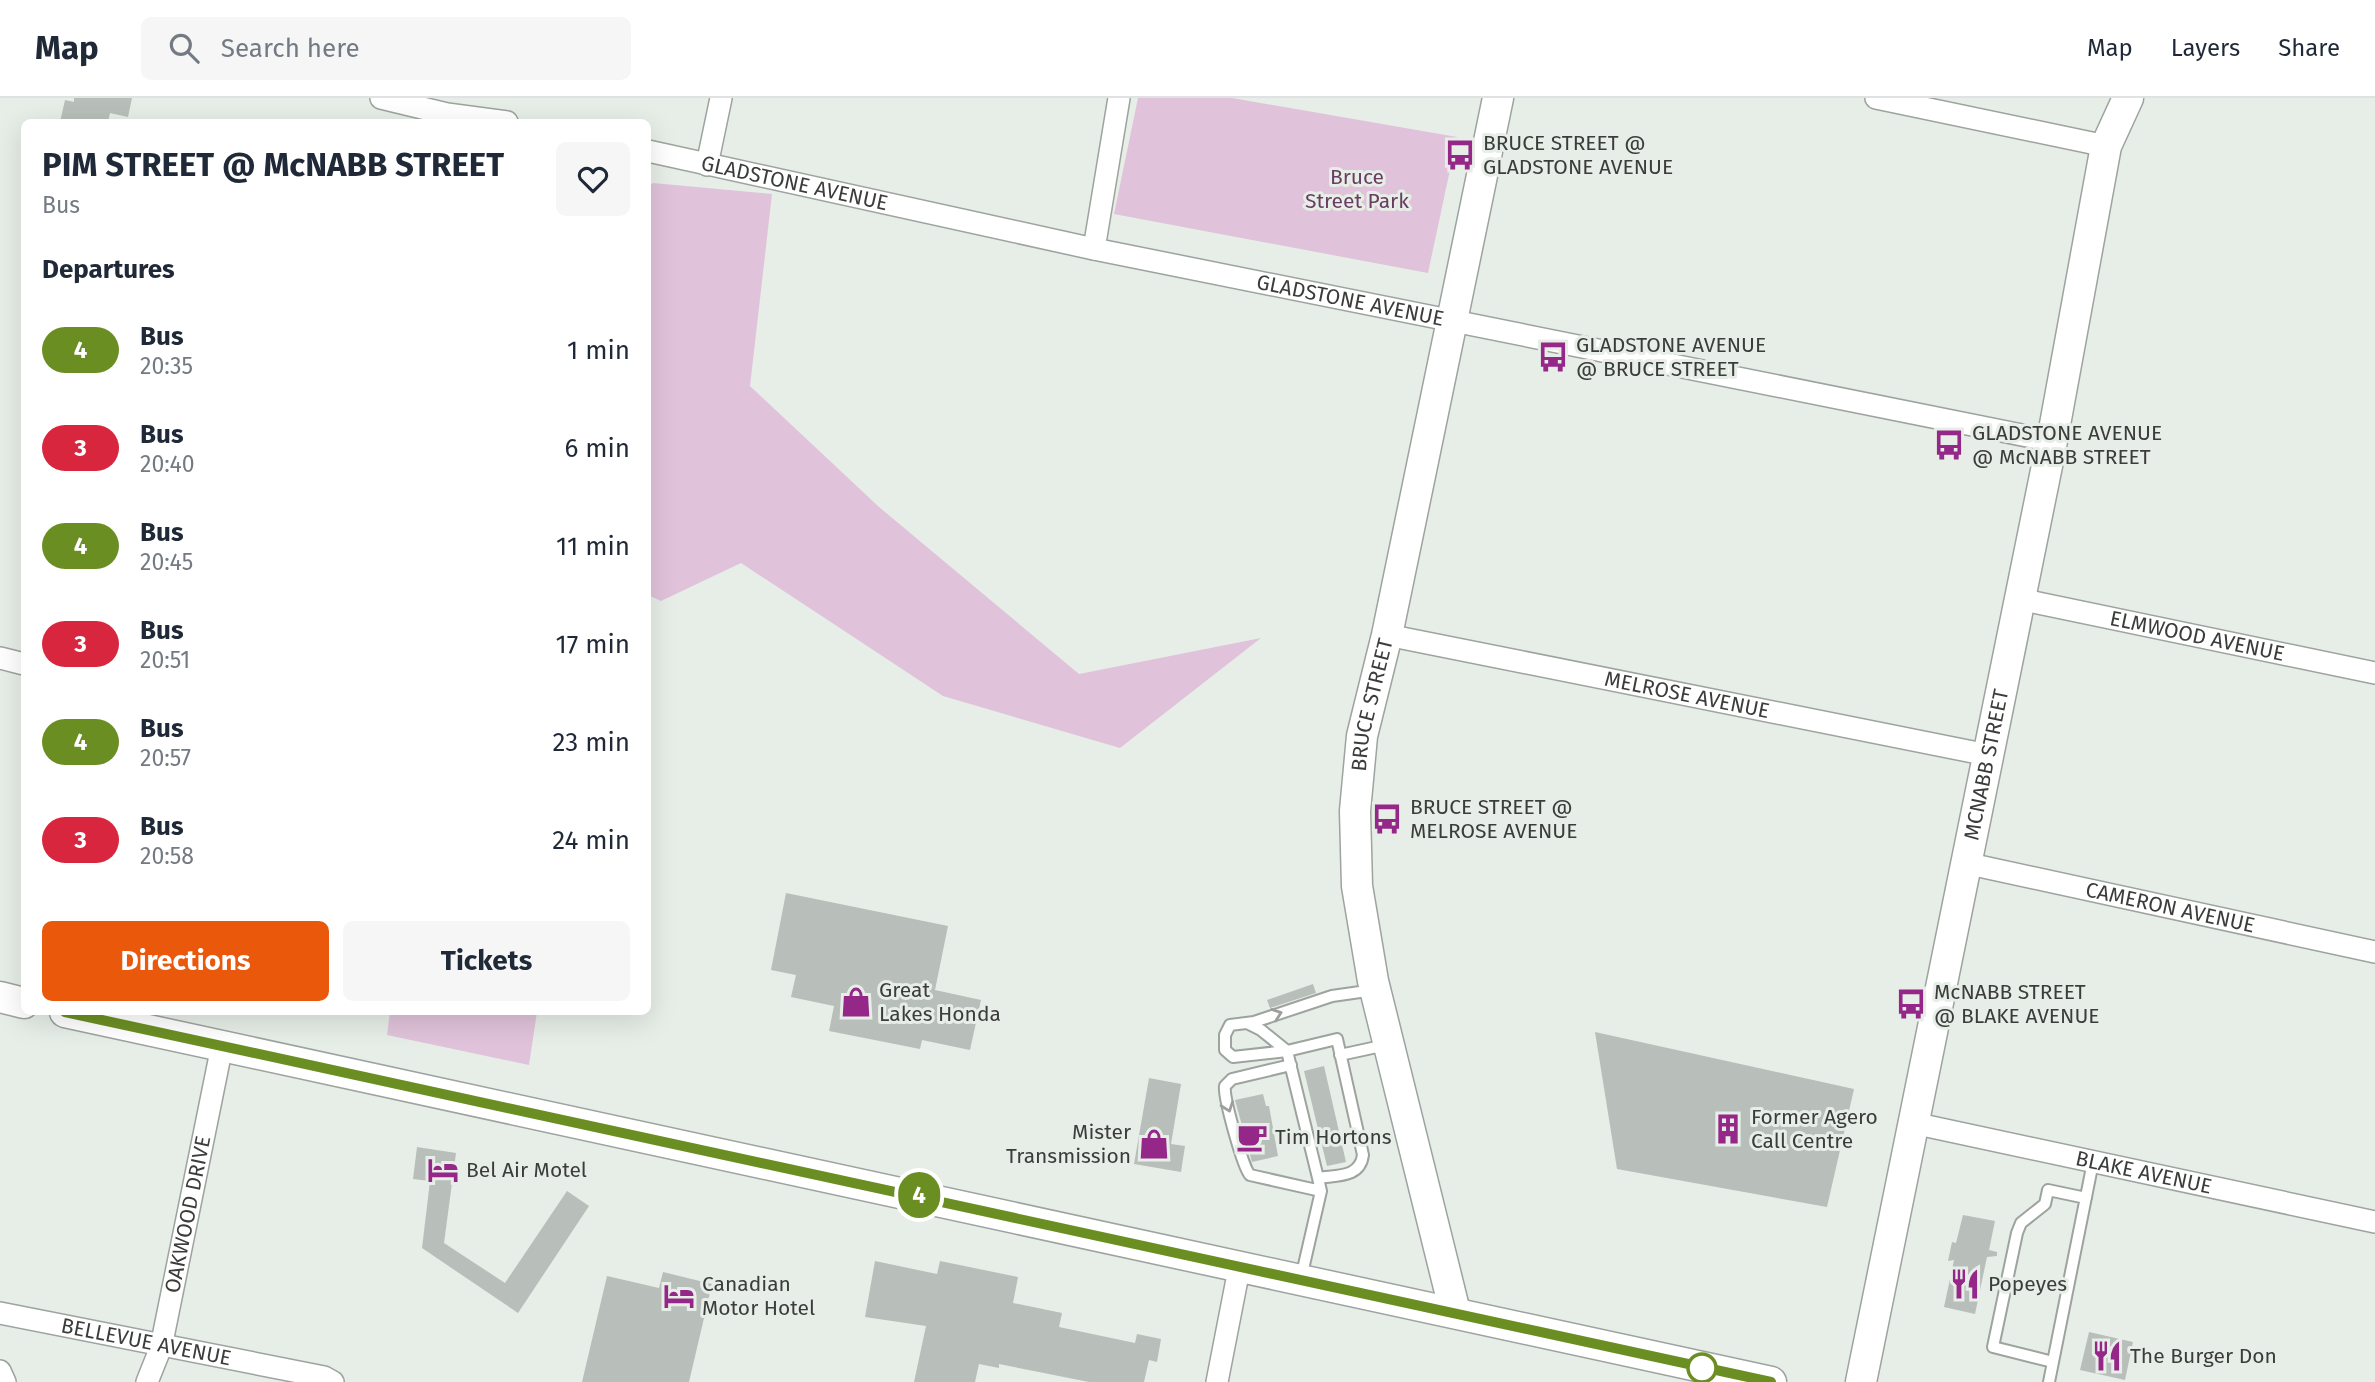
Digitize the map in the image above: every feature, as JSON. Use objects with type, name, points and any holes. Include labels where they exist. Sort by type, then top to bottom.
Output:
[{"type":"main road","name":"BRUCE STREET","points":[[1455,1312],[1375,989],[1357,886],[1355,811],[1362,736],[1387,635],[1498,98]]},
{"type":"main road","name":"MCNABB STREET","points":[[1861,1382],[2052,441],[2106,146],[2128,98]]},
{"type":"main road","points":[[0,997],[21,1002]]},
{"type":"main road","points":[[79,1015],[1240,1264],[1745,1379],[1771,1382]]},
{"type":"street","points":[[381,98],[447,114],[484,119]]},
{"type":"street","points":[[707,165],[721,98]]},
{"type":"street","points":[[1094,249],[1119,98]]},
{"type":"street","points":[[1876,98],[2106,146]]},
{"type":"street","name":"MCNABB STREET","points":[[2106,146],[2116,98]]},
{"type":"street","name":"GLADSTONE AVENUE","points":[[651,152],[1094,249],[1451,318],[2052,441]]},
{"type":"street","name":"ELMWOOD AVENUE","points":[[2019,599],[2375,673]]},
{"type":"street","name":"MELROSE AVENUE","points":[[1387,635],[1988,755]]},
{"type":"street","points":[[0,658],[21,663]]},
{"type":"street","name":"CAMERON AVENUE","points":[[1965,863],[2375,952]]},
{"type":"street","name":"OAKWOOD DRIVE","points":[[148,1382],[161,1347],[222,1046]]},
{"type":"street","name":"BLAKE AVENUE","points":[[1913,1123],[2375,1222]]},
{"type":"street","points":[[1217,1382],[1240,1264]]},
{"type":"street","name":"BELLEVUE AVENUE","points":[[0,1313],[161,1347],[324,1377],[333,1382]]},
{"type":"street","points":[[0,1371],[5,1382]]},
{"type":"lane","points":[[1318,1178],[1351,1173],[1362,1164],[1363,1154],[1337,1039],[1241,1058],[1227,1055],[1224,1044],[1227,1029],[1230,1025],[1246,1023],[1332,996],[1375,989]]},
{"type":"lane","points":[[1246,1023],[1261,1030],[1287,1051],[1321,1191],[1301,1278]]},
{"type":"lane","points":[[1340,1055],[1388,1044]]},
{"type":"lane","points":[[1291,1065],[1232,1079],[1225,1086],[1225,1104],[1234,1123],[1244,1168],[1250,1175],[1321,1191]]},
{"type":"lane","points":[[2049,1382],[2093,1162]]},
{"type":"lane","points":[[2053,1362],[1993,1347],[2021,1223],[2039,1211],[2048,1191],[2086,1198]]},
{"type":"green space","name":"Bruce Street Park","points":[[1138,98],[1232,98],[1457,137],[1428,273],[1114,214]]},
{"type":"green space","points":[[651,185],[772,194],[750,386],[879,507],[1079,674],[1261,638],[1120,748],[943,696],[741,563],[661,601],[651,596]]},
{"type":"green space","points":[[390,1015],[537,1015],[529,1065],[387,1035]]},
{"type":"building","points":[[74,98],[132,98],[128,117],[110,113],[109,119],[61,119],[65,100],[74,102]]},
{"type":"building","points":[[786,893],[948,926],[935,990],[981,1000],[970,1050],[922,1040],[920,1049],[829,1031],[834,1006],[791,997],[796,975],[771,970]]},
{"type":"building","points":[[1313,984],[1316,993],[1270,1008],[1267,1000]]},
{"type":"building","name":"Former Agero Call Centre","points":[[1595,1032],[1854,1089],[1827,1207],[1617,1169]]},
{"type":"building","points":[[1324,1066],[1346,1162],[1327,1166],[1304,1071]]},
{"type":"building","points":[[1149,1078],[1181,1084],[1171,1144],[1185,1146],[1181,1172],[1134,1164]]},
{"type":"building","points":[[1263,1094],[1266,1106],[1269,1106],[1278,1156],[1252,1162],[1235,1100]]},
{"type":"building","points":[[417,1147],[456,1153],[444,1243],[505,1283],[567,1191],[589,1206],[518,1313],[422,1248],[430,1181],[413,1179]]},
{"type":"building","name":"Popeyes","points":[[1963,1215],[1995,1221],[1989,1250],[1997,1252],[1997,1256],[1987,1257],[1975,1314],[1944,1307],[1954,1260],[1948,1261]]},
{"type":"building","points":[[875,1261],[937,1274],[940,1261],[1018,1277],[1013,1303],[1062,1313],[1059,1327],[1135,1343],[1137,1334],[1161,1339],[1157,1362],[1149,1360],[1144,1382],[1089,1382],[999,1364],[999,1368],[979,1364],[975,1382],[914,1382],[926,1326],[865,1317]]},
{"type":"building","points":[[663,1272],[712,1284],[689,1382],[582,1382],[607,1276],[659,1288]]},
{"type":"building","name":"The Burger Don","points":[[2089,1332],[2133,1342],[2125,1380],[2080,1370]]},
{"type":"bus line","name":"4","points":[[79,1015],[1240,1264],[1771,1382]]},
{"type":"place","name":"BRUCE STREET @ GLADSTONE AVENUE","points":[[1460,155]]},
{"type":"place","name":"GLADSTONE AVENUE @ BRUCE STREET","points":[[1553,357]]},
{"type":"place","name":"GLADSTONE AVENUE @ McNABB STREET","points":[[1949,445]]},
{"type":"place","name":"BRUCE STREET @ MELROSE AVENUE","points":[[1387,819]]},
{"type":"place","name":"Great Lakes Honda","points":[[856,1002]]},
{"type":"place","name":"McNABB STREET @ BLAKE AVENUE","points":[[1911,1004]]},
{"type":"place","name":"Former Agero Call Centre","points":[[1728,1129]]},
{"type":"place","name":"Tim Hortons","points":[[1252,1137]]},
{"type":"place","name":"Mister Transmission","points":[[1154,1144]]},
{"type":"place","name":"Bel Air Motel","points":[[443,1170]]},
{"type":"place","name":"Popeyes","points":[[1965,1284]]},
{"type":"place","name":"Canadian Motor Hotel","points":[[679,1296]]},
{"type":"place","name":"The Burger Don","points":[[2107,1356]]}]
